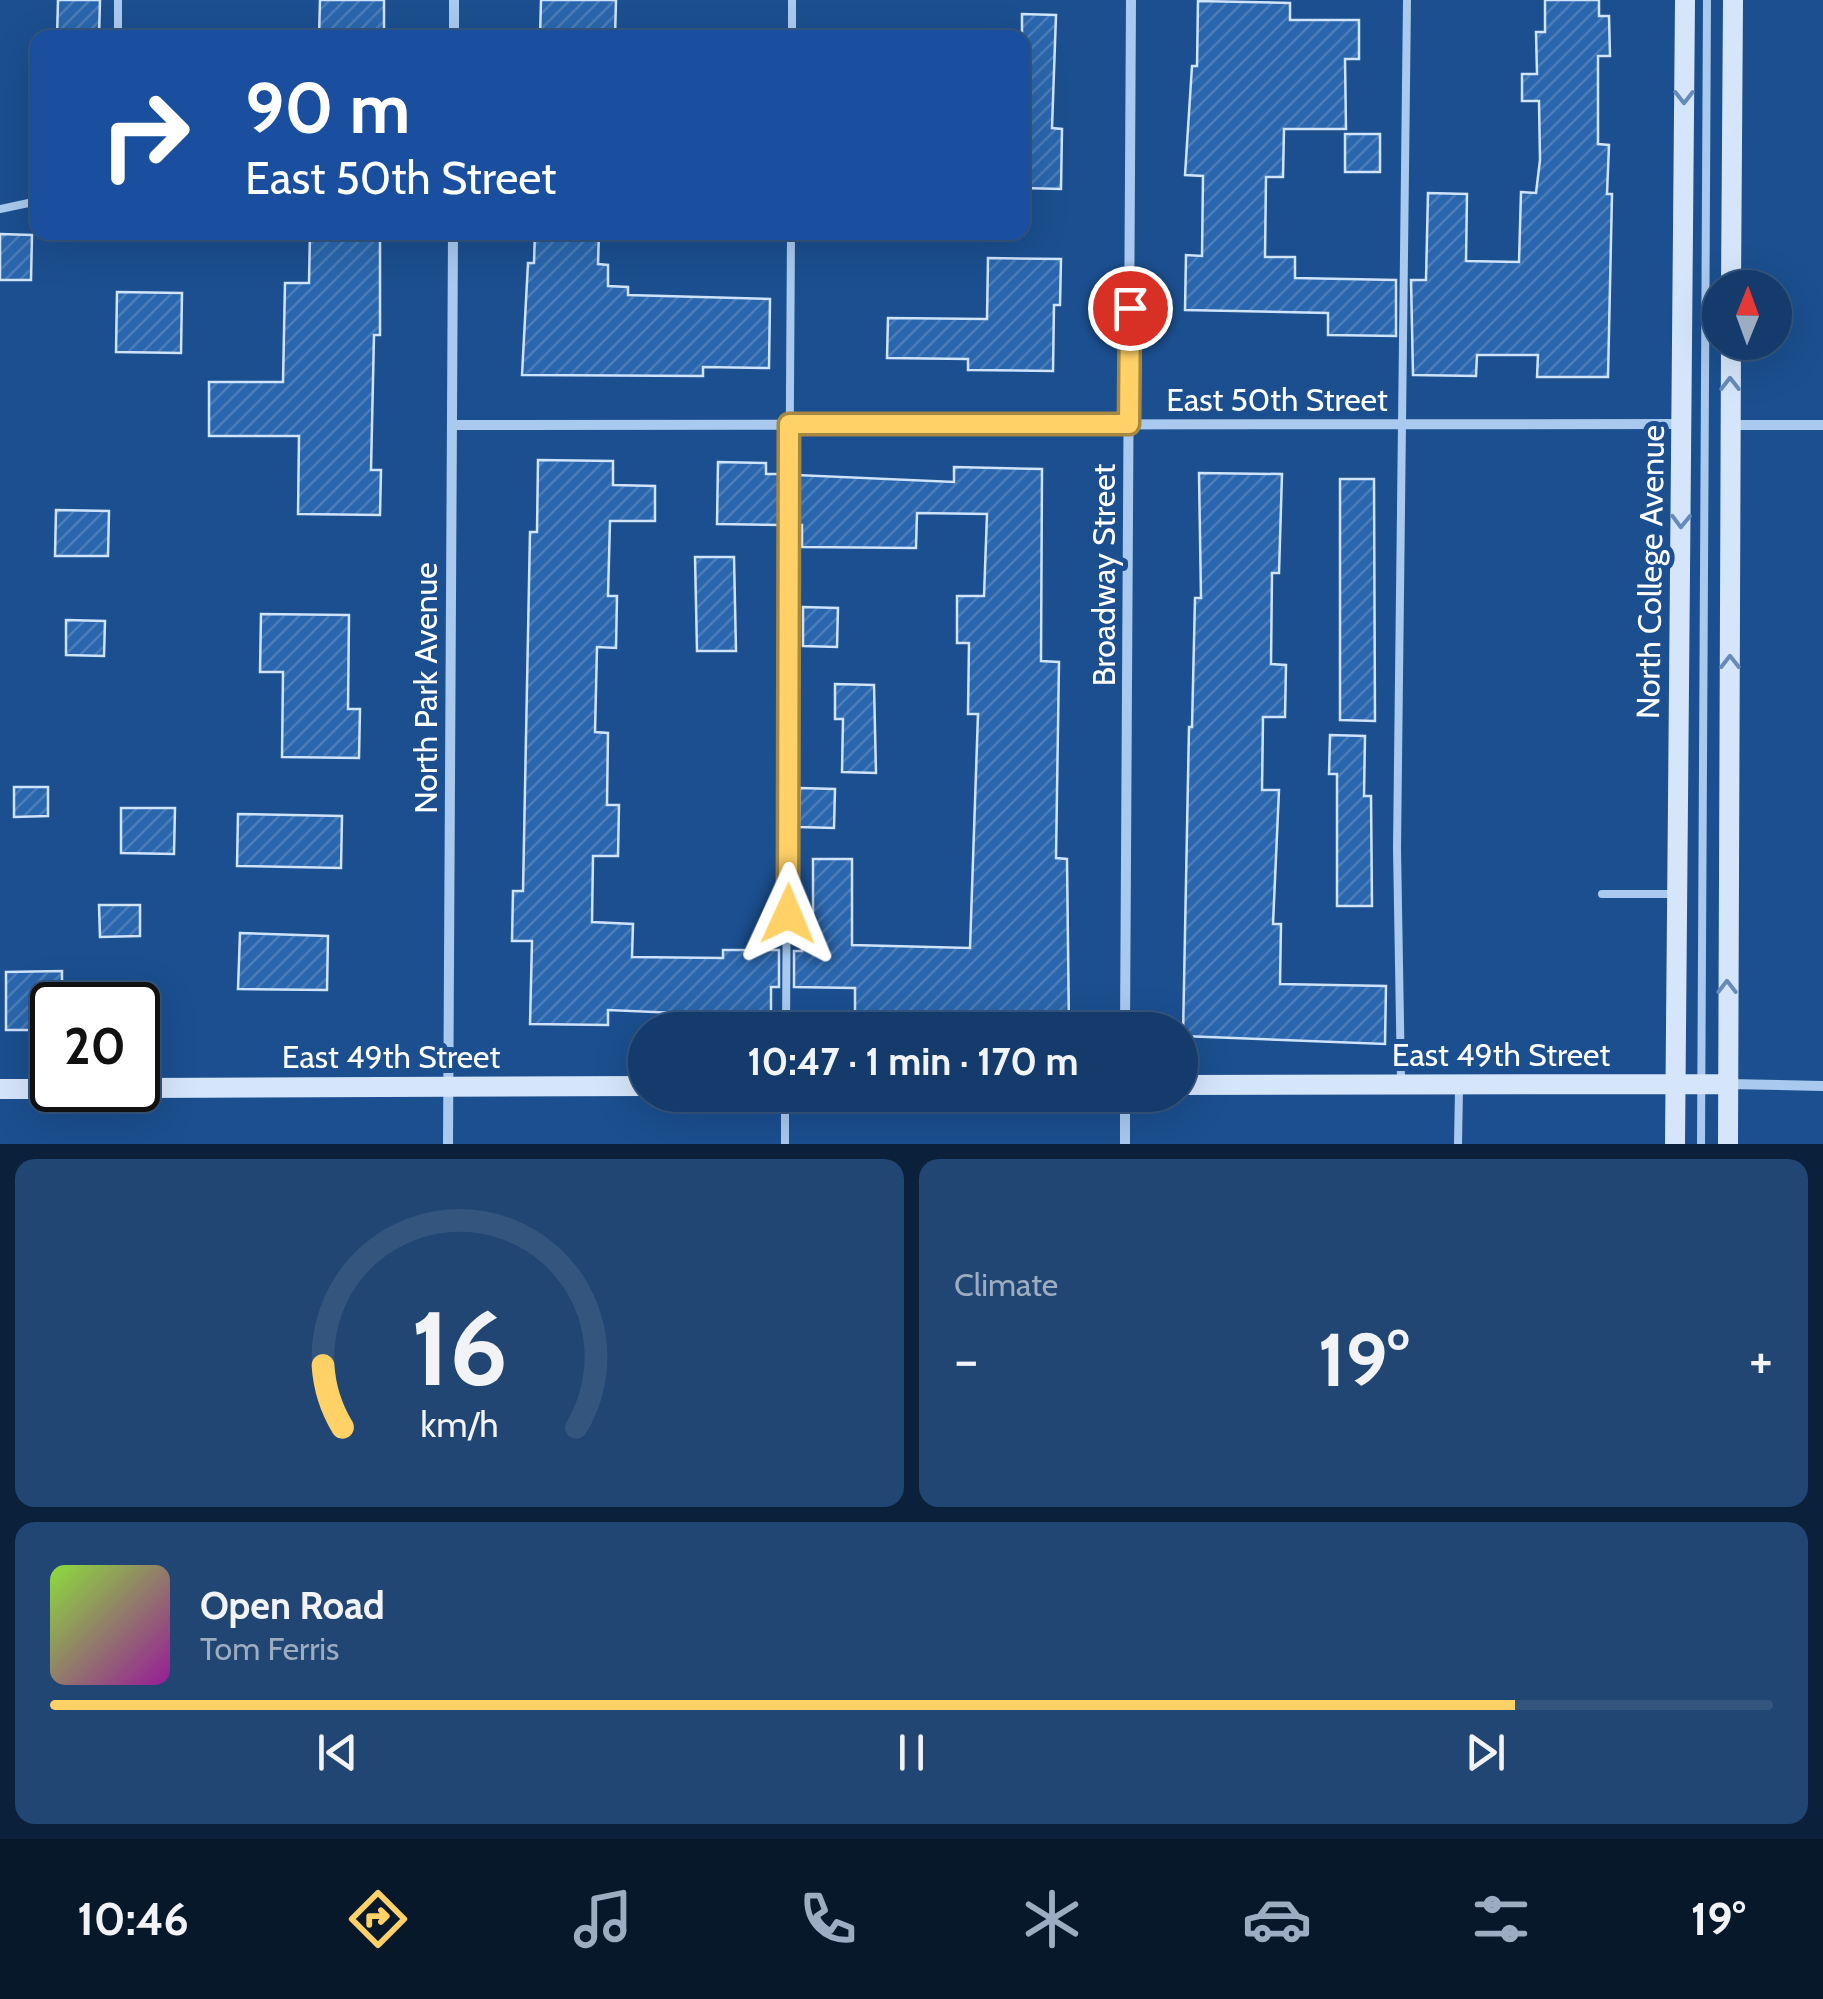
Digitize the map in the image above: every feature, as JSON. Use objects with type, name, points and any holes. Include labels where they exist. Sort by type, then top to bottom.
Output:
[{"type":"main road","name":"North College Avenue","points":[[1674,1144],[1685,0]]},
{"type":"main road","points":[[1731,270],[1733,0]]},
{"type":"main road","points":[[1728,1144],[1730,360]]},
{"type":"main road","name":"East 49th Street","points":[[1198,1086],[1726,1084]]},
{"type":"main road","name":"East 49th Street","points":[[160,1088],[628,1086]]},
{"type":"main road","points":[[0,1089],[30,1088]]},
{"type":"street","points":[[454,0],[454,30]]},
{"type":"street","name":"Broadway Street","points":[[1125,1012],[1131,0]]},
{"type":"street","name":"North Park Avenue","points":[[448,1144],[453,240]]},
{"type":"street","name":"East 50th Street","points":[[452,424],[1682,424]]},
{"type":"street","points":[[1730,425],[1823,424]]},
{"type":"street","name":"East 49th Street","points":[[1726,1084],[1823,1086]]},
{"type":"street","points":[[1124,1144],[1125,1112]]},
{"type":"lane","points":[[118,0],[118,30]]},
{"type":"lane","points":[[792,0],[792,30]]},
{"type":"lane","points":[[1400,1085],[1396,848],[1407,0]]},
{"type":"lane","name":"North College Avenue","points":[[1701,1144],[1708,0]]},
{"type":"lane","points":[[0,210],[30,204]]},
{"type":"lane","points":[[786,1012],[791,240]]},
{"type":"lane","points":[[1602,894],[1676,894]]},
{"type":"lane","points":[[1458,1144],[1459,1084]]},
{"type":"lane","points":[[785,1112],[785,1144]]},
{"type":"building","points":[[58,0],[100,0],[99,30],[57,30]]},
{"type":"building","points":[[320,0],[384,0],[384,30],[319,30]]},
{"type":"building","points":[[541,0],[616,0],[615,30],[540,30]]},
{"type":"building","points":[[1545,0],[1599,0],[1599,16],[1609,16],[1610,56],[1598,56],[1598,144],[1609,145],[1607,194],[1612,194],[1608,377],[1537,377],[1538,355],[1477,355],[1476,376],[1413,375],[1411,280],[1426,280],[1428,193],[1467,194],[1466,261],[1519,262],[1521,192],[1536,193],[1540,160],[1539,101],[1522,101],[1522,74],[1537,74],[1536,32],[1545,32]]},
{"type":"building","points":[[1198,1],[1290,3],[1290,20],[1359,20],[1359,59],[1345,59],[1346,129],[1284,129],[1283,177],[1266,177],[1265,257],[1295,257],[1295,278],[1396,280],[1396,336],[1328,335],[1328,313],[1185,310],[1186,255],[1202,256],[1203,176],[1185,175],[1192,66],[1197,66]]},
{"type":"building","points":[[1022,14],[1056,15],[1052,128],[1062,129],[1061,189],[1030,188],[1030,30],[1022,30]]},
{"type":"building","points":[[1345,134],[1380,134],[1380,172],[1345,172]]},
{"type":"building","points":[[0,234],[30,235],[31,280],[0,280]]},
{"type":"building","points":[[310,240],[380,240],[380,335],[374,335],[371,470],[381,470],[380,515],[298,514],[299,436],[209,436],[209,382],[283,382],[285,283],[309,283]]},
{"type":"building","points":[[535,240],[599,240],[598,264],[608,265],[608,286],[628,287],[628,295],[770,299],[769,368],[703,367],[703,376],[522,375],[528,263],[534,263]]},
{"type":"building","points":[[988,258],[1061,259],[1060,305],[1054,305],[1053,371],[968,370],[968,359],[887,358],[888,318],[987,319]]},
{"type":"building","points":[[117,292],[182,293],[181,353],[116,352]]},
{"type":"building","points":[[538,460],[613,461],[613,485],[655,486],[655,521],[610,521],[608,596],[617,596],[616,648],[597,647],[595,732],[608,733],[607,805],[619,805],[618,856],[593,856],[592,922],[633,924],[632,957],[723,958],[723,950],[779,950],[779,987],[771,987],[771,1012],[608,1010],[608,1025],[530,1024],[532,941],[512,941],[513,891],[523,891],[530,532],[537,532]]},
{"type":"building","points":[[718,462],[766,463],[766,474],[782,474],[782,525],[717,524]]},
{"type":"building","points":[[954,467],[1042,469],[1041,661],[1059,662],[1056,858],[1067,859],[1069,1012],[855,1012],[855,988],[794,987],[794,951],[802,951],[802,944],[813,944],[813,859],[852,859],[852,945],[970,948],[978,714],[968,714],[969,643],[957,643],[957,596],[984,596],[987,514],[917,513],[916,548],[802,547],[802,525],[797,525],[797,475],[954,482]]},
{"type":"building","points":[[1199,473],[1282,474],[1279,573],[1272,573],[1271,664],[1286,665],[1285,717],[1263,717],[1262,790],[1279,790],[1273,924],[1281,924],[1280,984],[1386,986],[1385,1044],[1198,1037],[1198,1012],[1183,1012],[1189,727],[1195,598],[1201,598]]},
{"type":"building","points":[[1340,479],[1374,479],[1375,721],[1340,720]]},
{"type":"building","points":[[56,510],[109,511],[108,556],[55,556]]},
{"type":"building","points":[[695,557],[734,557],[736,651],[697,651]]},
{"type":"building","points":[[803,607],[838,608],[837,647],[803,646]]},
{"type":"building","points":[[261,614],[349,615],[348,709],[360,709],[359,758],[282,757],[283,672],[260,672]]},
{"type":"building","points":[[66,620],[105,621],[104,656],[66,655]]},
{"type":"building","points":[[835,684],[874,685],[876,773],[842,772],[843,719],[835,719]]},
{"type":"building","points":[[1330,735],[1365,736],[1364,796],[1371,796],[1372,906],[1337,906],[1337,774],[1329,774]]},
{"type":"building","points":[[14,787],[48,787],[48,816],[14,817]]},
{"type":"building","points":[[800,788],[835,789],[834,828],[799,827]]},
{"type":"building","points":[[121,808],[175,808],[174,854],[121,853]]},
{"type":"building","points":[[238,814],[342,816],[341,868],[237,866]]},
{"type":"building","points":[[99,905],[140,905],[140,936],[100,937]]},
{"type":"building","points":[[240,933],[328,936],[327,990],[238,989]]},
{"type":"building","points":[[62,971],[62,982],[30,982],[30,1030],[6,1030],[6,972]]},
{"type":"route","points":[[788,914],[789,424],[1129,424],[1130,308]]}]
